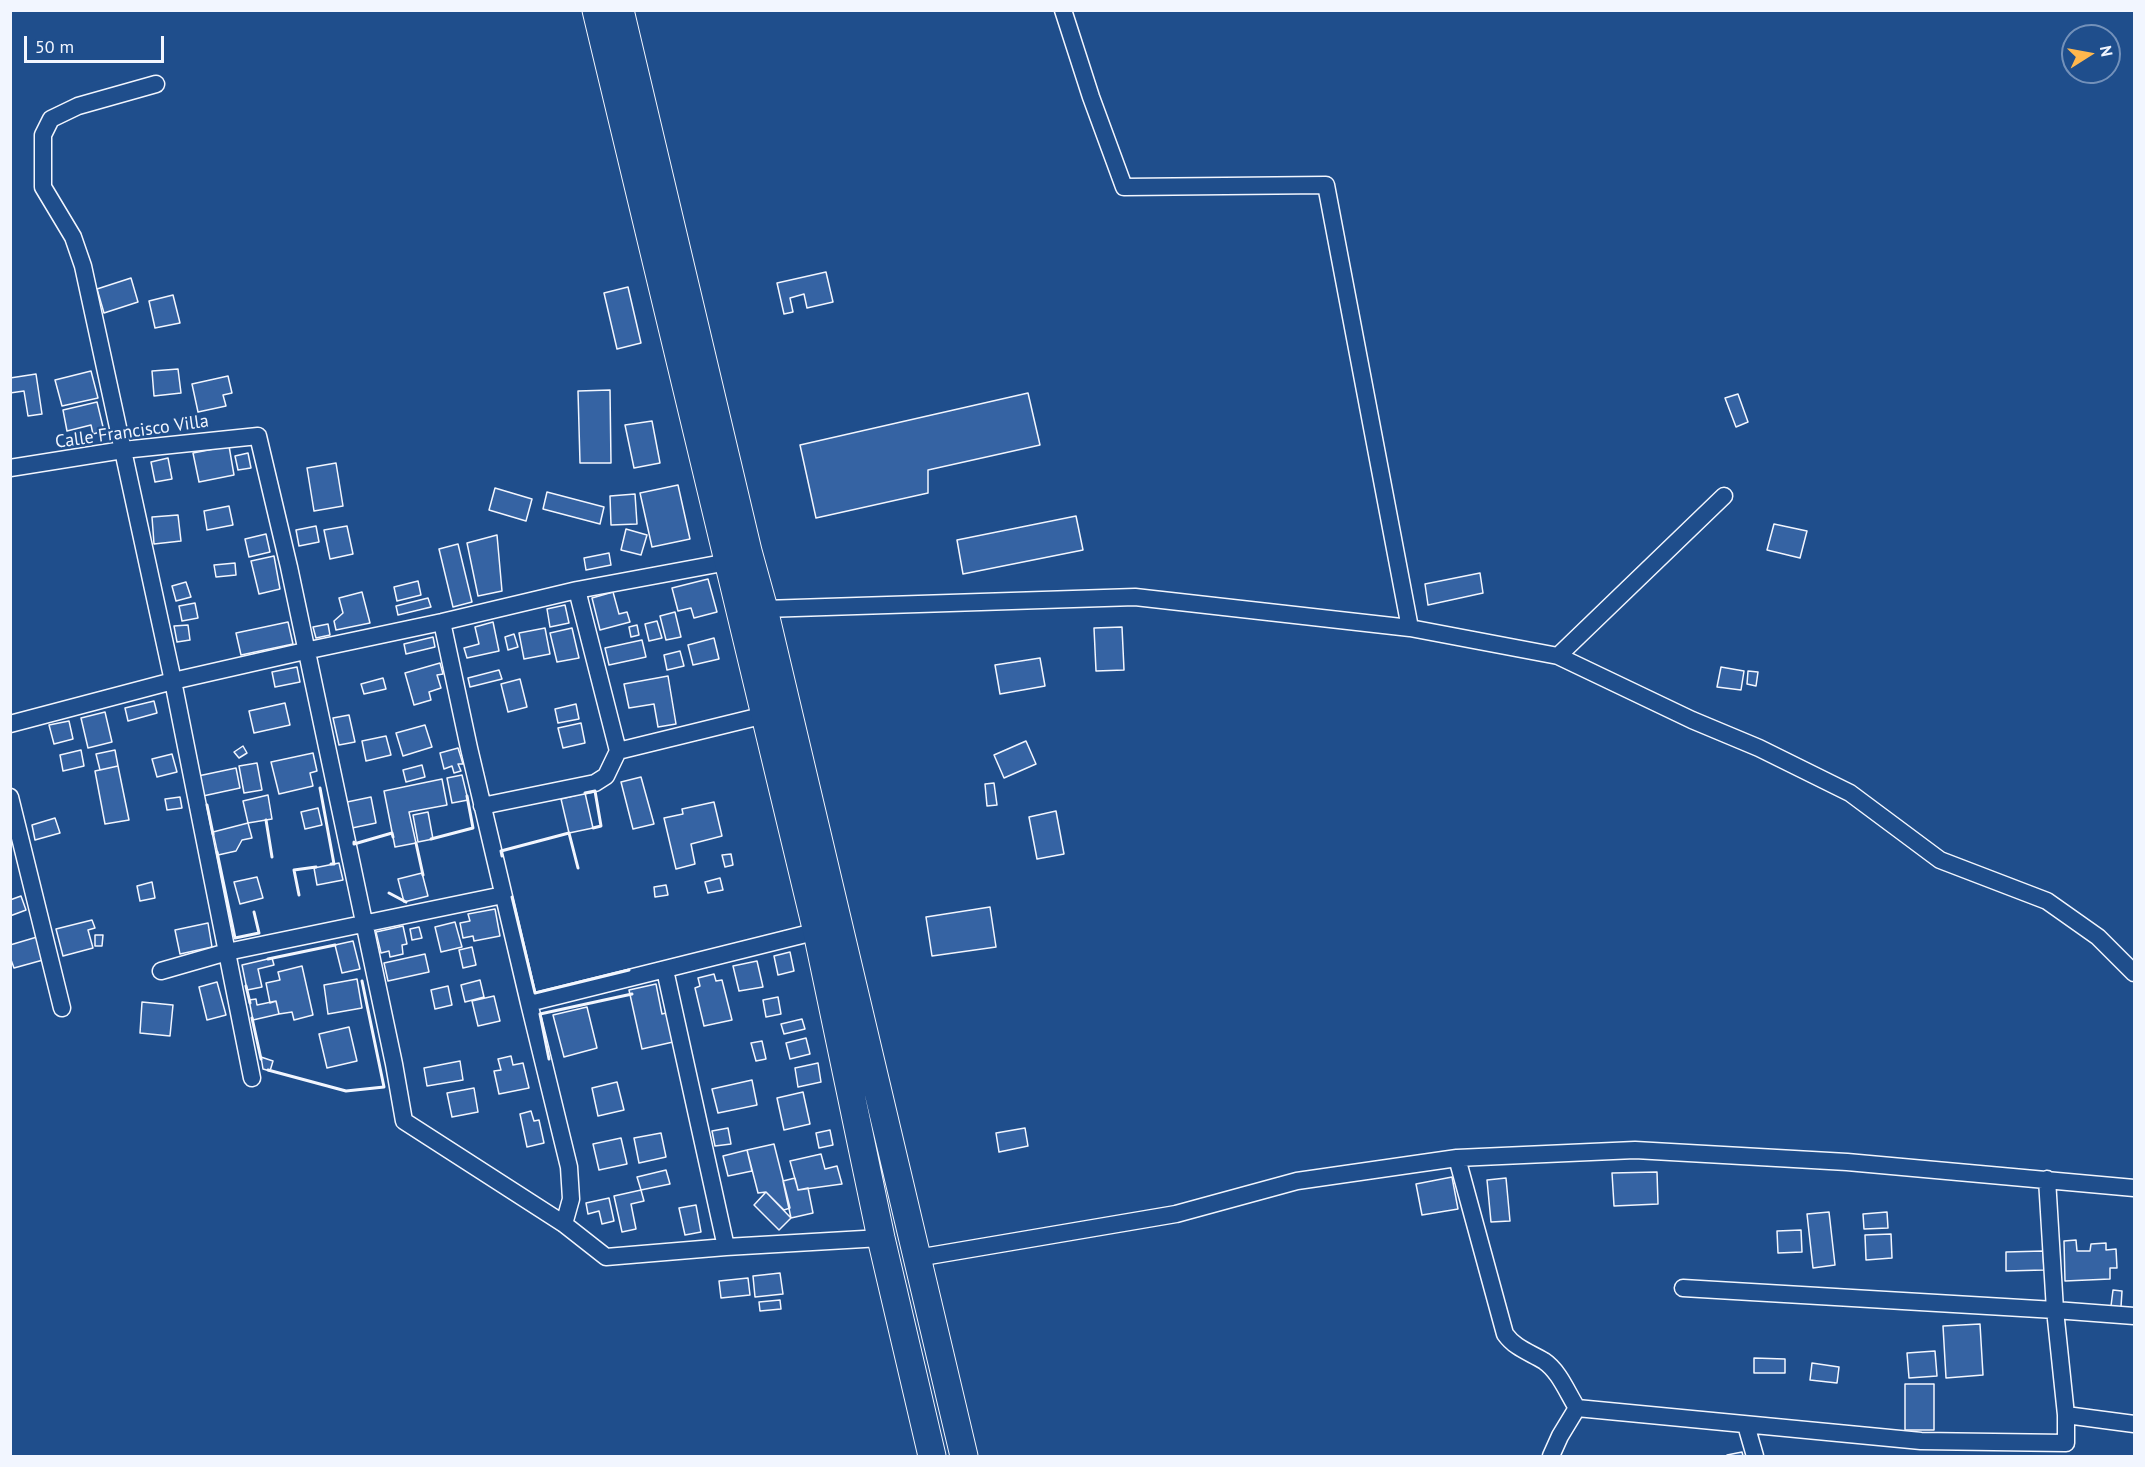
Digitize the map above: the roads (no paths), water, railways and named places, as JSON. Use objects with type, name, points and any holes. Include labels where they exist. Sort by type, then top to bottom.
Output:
[{"type":"main road","points":[[596,10],[740,562],[764,609],[828,929],[881,1238],[932,1456]]},
{"type":"main road","points":[[620,10],[740,562],[765,715],[828,929],[917,1258],[963,1456]]},
{"type":"main road","points":[[924,1422],[954,1416]]},
{"type":"street","points":[[1063,10],[1091,97],[1124,186],[1326,185],[1410,628]]},
{"type":"street","points":[[156,84],[78,106],[51,119],[43,135],[43,187],[73,237],[82,266],[173,681],[252,1078]]},
{"type":"street","name":"Calle Francisco Villa","points":[[10,468],[123,450],[258,436],[306,651]]},
{"type":"street","points":[[1558,656],[1724,496]]},
{"type":"street","points":[[10,724],[173,681],[577,590],[740,562]]},
{"type":"street","points":[[482,806],[596,783],[606,776],[618,751],[577,590]]},
{"type":"street","points":[[764,609],[1135,597],[1410,628],[1558,656],[1692,720],[1759,748],[1850,794],[1940,860],[2047,901],[2098,937],[2134,974]]},
{"type":"street","points":[[442,622],[537,1045],[569,1167],[571,1199],[564,1224]]},
{"type":"street","points":[[306,651],[404,1121],[564,1224],[606,1257],[881,1238]]},
{"type":"street","points":[[618,751],[765,715]]},
{"type":"street","points":[[10,797],[62,1008]]},
{"type":"street","points":[[162,971],[226,952],[503,895]]},
{"type":"street","points":[[529,1003],[828,929]]},
{"type":"street","points":[[665,970],[726,1247]]},
{"type":"street","points":[[917,1258],[1176,1214],[1298,1181],[1457,1158],[1635,1150],[1847,1162],[2134,1188]]},
{"type":"street","points":[[1457,1158],[1505,1334],[1512,1344],[1545,1362],[1555,1371],[1577,1408]]},
{"type":"street","points":[[1577,1408],[1921,1441],[2067,1450],[2047,1179]]},
{"type":"street","points":[[1683,1288],[2134,1316]]},
{"type":"street","points":[[1551,1456],[1577,1408]]},
{"type":"street","points":[[2066,1415],[2134,1424]]},
{"type":"street","points":[[1746,1425],[1755,1456]]}]
